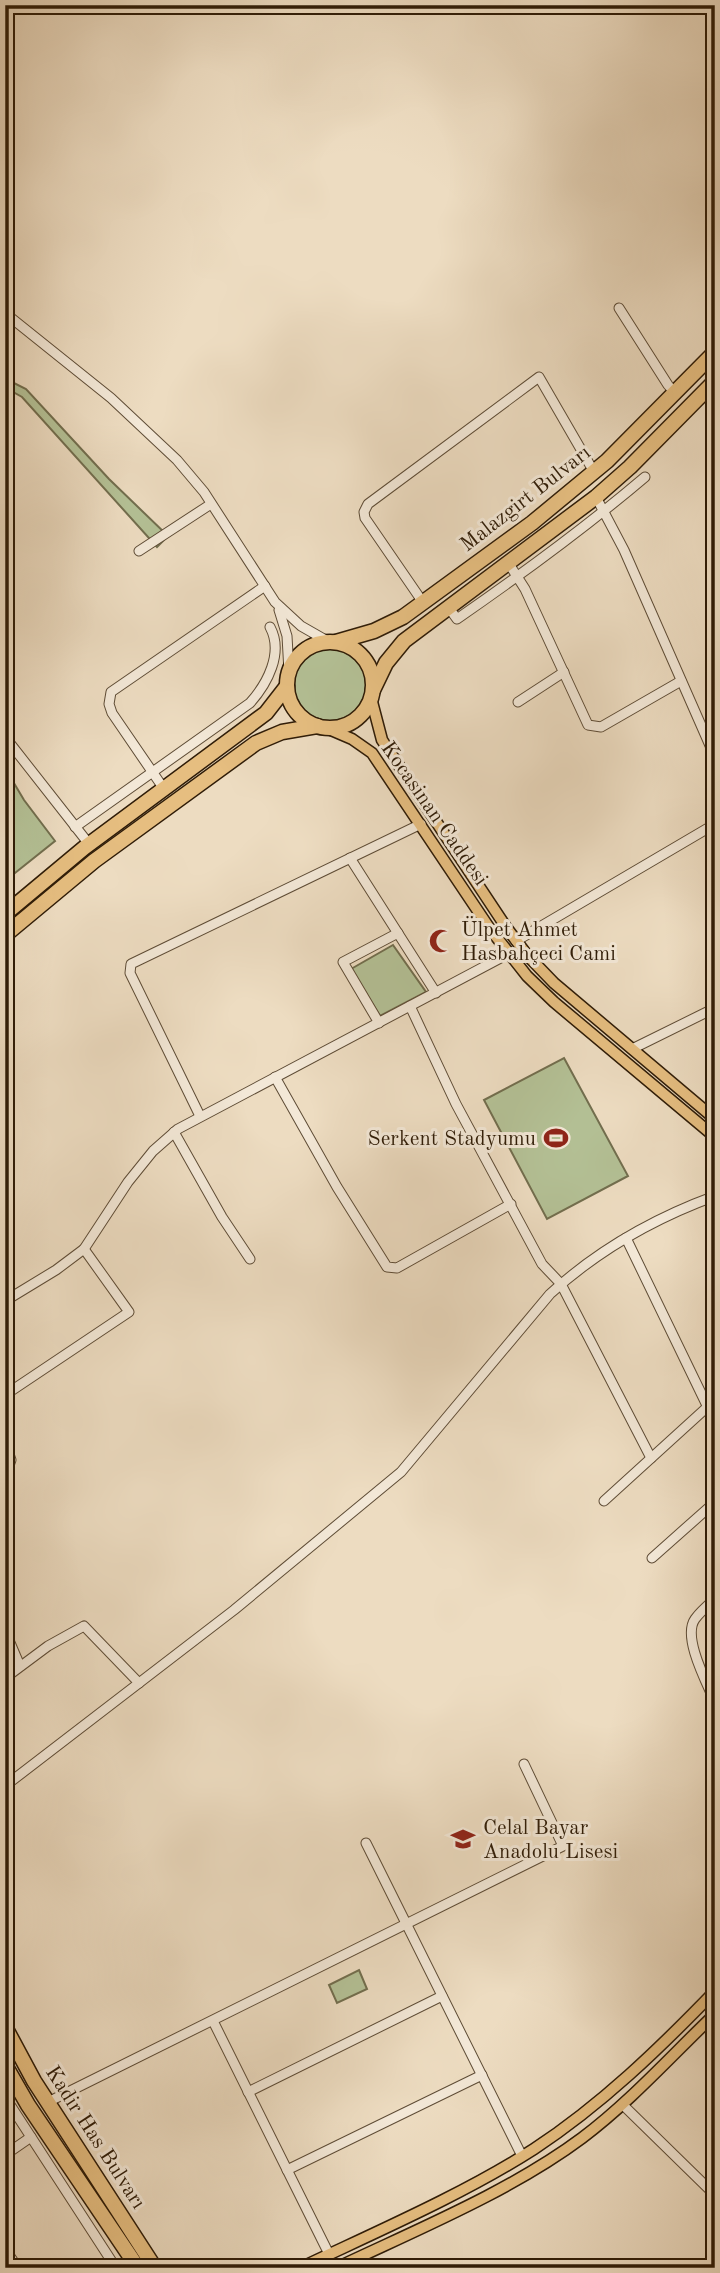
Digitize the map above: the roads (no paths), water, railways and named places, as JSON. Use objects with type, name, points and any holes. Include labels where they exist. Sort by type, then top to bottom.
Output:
[{"type":"highway","name":"Malazgirt Bulvarı","points":[[332,642],[362,635],[388,624],[532,523],[594,472],[715,352]]},
{"type":"highway","name":"Malazgirt Bulvarı","points":[[372,694],[386,663],[398,648],[596,497],[715,382]]},
{"type":"highway","points":[[5,914],[89,844],[266,713],[288,679],[296,658],[307,648],[332,642],[357,651],[367,662],[373,676],[372,694],[365,711],[353,721],[340,727],[321,726],[282,732],[256,743],[94,861],[5,935]]},
{"type":"highway","points":[[288,679],[294,708],[304,719],[321,726]]},
{"type":"highway","name":"Kadir Has Bulvarı","points":[[5,2027],[48,2102],[151,2266]]},
{"type":"highway","name":"Kadir Has Bulvarı","points":[[5,2064],[22,2109],[151,2266]]},
{"type":"main road","name":"Kocasinan Caddesi","points":[[372,694],[382,740],[516,940],[554,984],[715,1119]]},
{"type":"main road","name":"Kocasinan Caddesi","points":[[321,726],[352,738],[372,753],[508,954],[554,1002],[715,1137]]},
{"type":"main road","points":[[300,2268],[437,2202],[522,2156],[572,2122],[620,2083],[715,1991]]},
{"type":"main road","points":[[336,2268],[537,2168],[583,2137],[623,2105],[715,2014]]},
{"type":"street","points":[[619,308],[668,385],[676,393]]},
{"type":"street","points":[[5,313],[102,390],[147,430],[177,460],[211,503],[275,602],[287,636],[288,679]]},
{"type":"street","points":[[422,601],[366,518],[364,512],[368,504],[539,377],[594,472]]},
{"type":"street","points":[[449,608],[457,619],[519,576],[645,477]]},
{"type":"street","points":[[596,497],[605,511],[715,757]]},
{"type":"street","points":[[139,551],[211,503]]},
{"type":"street","points":[[509,564],[519,576],[586,722],[594,728],[604,726],[681,681]]},
{"type":"street","points":[[164,789],[112,713],[109,704],[111,692],[265,586]]},
{"type":"street","points":[[275,602],[301,626],[332,642]]},
{"type":"street","points":[[75,827],[235,715],[256,696],[269,676],[274,659],[274,634],[270,627]]},
{"type":"street","points":[[518,702],[564,672]]},
{"type":"street","points":[[5,737],[89,844]]},
{"type":"street","points":[[200,1116],[130,972],[130,965],[421,824]]},
{"type":"street","points":[[516,940],[715,824]]},
{"type":"street","points":[[350,858],[436,993]]},
{"type":"street","points":[[379,1023],[343,962],[398,933]]},
{"type":"street","points":[[5,1301],[56,1270],[84,1249],[128,1182],[174,1132],[508,954]]},
{"type":"street","points":[[410,1006],[456,1104],[542,1264],[561,1284],[651,1458]]},
{"type":"street","points":[[632,1049],[715,1008]]},
{"type":"street","points":[[275,1077],[387,1267],[397,1268],[511,1204]]},
{"type":"street","points":[[174,1132],[222,1217],[250,1259]]},
{"type":"street","points":[[5,1786],[234,1611],[401,1472],[561,1284],[626,1238],[678,1211],[715,1196]]},
{"type":"street","points":[[626,1238],[711,1403],[715,1422]]},
{"type":"street","points":[[5,1395],[129,1312],[84,1249]]},
{"type":"street","points":[[604,1502],[711,1403]]},
{"type":"street","points":[[5,1442],[11,1460],[5,1477]]},
{"type":"street","points":[[652,1558],[715,1502]]},
{"type":"street","points":[[714,1700],[692,1646],[691,1634],[694,1619],[715,1599]]},
{"type":"street","points":[[5,1678],[66,1635],[84,1626],[139,1683]]},
{"type":"street","points":[[5,1630],[20,1666]]},
{"type":"street","points":[[48,2102],[563,1846],[524,1764]]},
{"type":"street","points":[[366,1843],[522,2156]]},
{"type":"street","points":[[248,2092],[442,1996]]},
{"type":"street","points":[[213,2021],[328,2254]]},
{"type":"street","points":[[287,2170],[482,2075]]},
{"type":"street","points":[[5,2096],[22,2109],[31,2137],[116,2268]]},
{"type":"street","points":[[623,2105],[715,2195]]},
{"type":"street","points":[[5,2119],[22,2109]]},
{"type":"street","points":[[5,2155],[31,2137]]},
{"type":"street","points":[[5,2249],[18,2268]]},
{"type":"place","name":"Ülpet Ahmet Hasbahçeci Cami","points":[[441,941]]},
{"type":"place","name":"Serkent Stadyumu","points":[[556,1138]]},
{"type":"place","name":"Celal Bayar Anadolu Lisesi","points":[[463,1839]]}]
